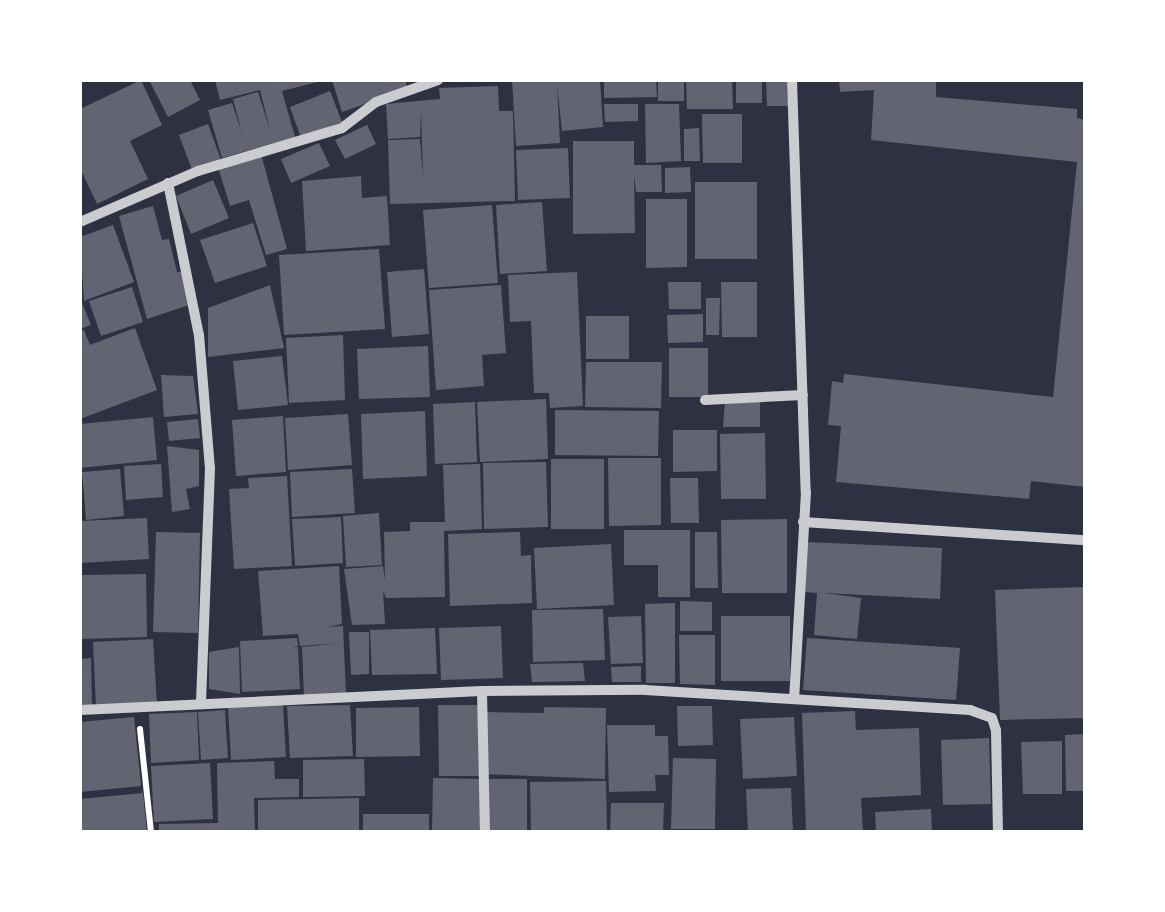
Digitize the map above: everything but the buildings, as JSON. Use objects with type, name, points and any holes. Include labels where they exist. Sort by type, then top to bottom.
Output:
[{"type":"street","points":[[80,222],[168,184],[342,128],[376,102],[438,80]]},
{"type":"street","points":[[792,80],[803,395],[803,522],[794,698]]},
{"type":"street","points":[[168,184],[199,334],[210,468],[201,702]]},
{"type":"street","points":[[706,400],[803,395]]},
{"type":"street","points":[[803,522],[1085,540]]},
{"type":"street","points":[[80,710],[482,691],[645,690],[970,710],[992,718],[998,832]]},
{"type":"street","points":[[482,691],[485,832]]},
{"type":"path","points":[[138,709],[151,832]]}]
